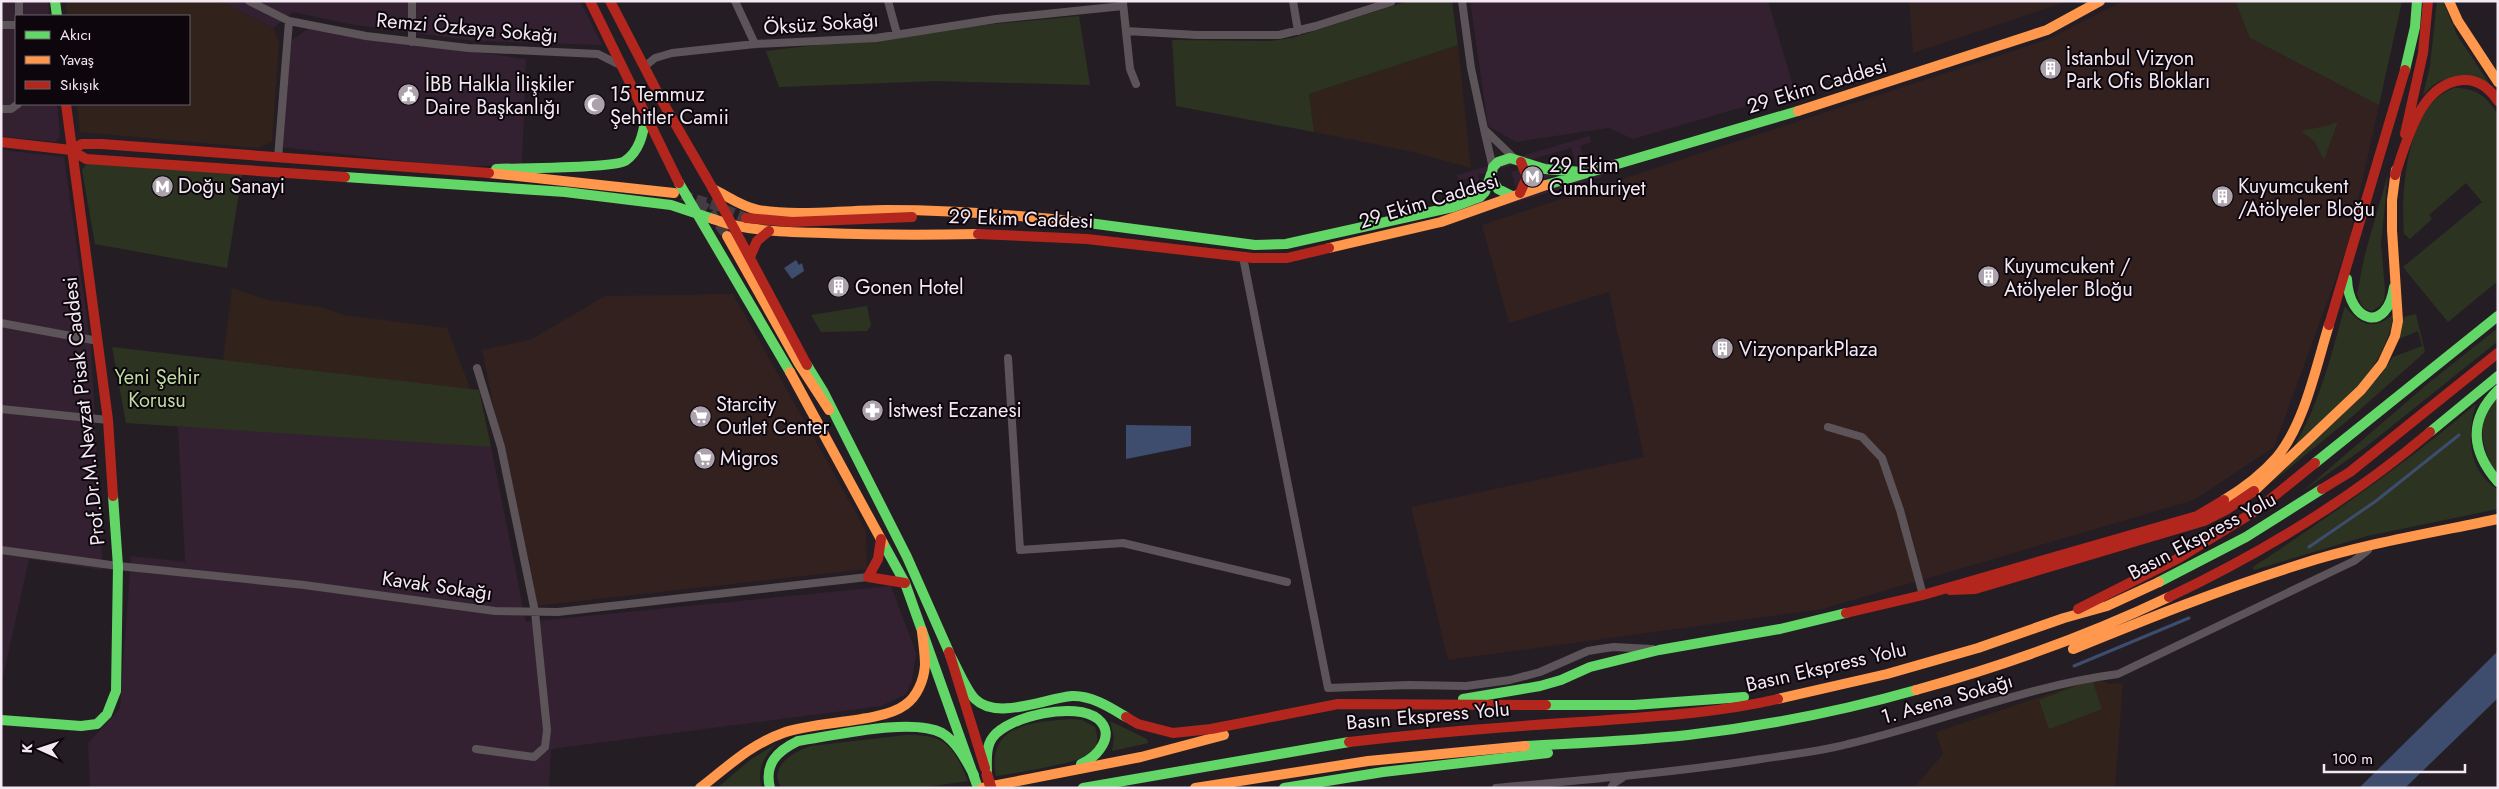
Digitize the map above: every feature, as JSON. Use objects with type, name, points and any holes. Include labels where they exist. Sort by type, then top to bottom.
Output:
[{"type":"main road","points":[[55,1],[57,15]]},
{"type":"main road","points":[[590,1],[696,214],[806,400],[905,583],[980,788],[1177,749],[1281,714]]},
{"type":"main road","points":[[610,1],[644,68],[713,189],[730,231],[799,364],[844,432]]},
{"type":"main road","name":"29 Ekim Caddesi","points":[[71,150],[86,159],[565,192],[671,205],[696,214],[730,231],[888,235],[983,234],[1087,239],[1243,257],[1287,258],[1441,222],[1516,194],[1847,98],[2047,30],[2100,1]]},
{"type":"main road","points":[[1432,704],[1540,686],[1561,680],[1590,667],[1659,650],[1780,629],[1924,596],[2197,516],[2248,485],[2278,456],[2298,423],[2347,271],[2407,63],[2417,1]]},
{"type":"main road","points":[[1944,589],[1975,589],[2178,530],[2218,514],[2252,493],[2361,390],[2382,364],[2395,336],[2398,321],[2392,230],[2395,175],[2417,86],[2426,33],[2428,1]]},
{"type":"main road","points":[[2449,1],[2458,21],[2498,82]]},
{"type":"main road","points":[[2395,175],[2418,116],[2437,88],[2454,80],[2472,80],[2488,89],[2498,101]]},
{"type":"main road","name":"Prof.Dr.M.Nevzat Pisak Caddesi","points":[[1,720],[81,726],[97,724],[107,714],[116,691],[118,566],[108,420],[66,105]]},
{"type":"main road","points":[[483,172],[502,168],[620,164],[629,159],[636,150],[642,138],[646,116]]},
{"type":"main road","points":[[1,142],[71,150],[82,144],[91,144],[483,172],[674,193]]},
{"type":"main road","points":[[1518,161],[1528,177],[1516,194],[1498,191],[1491,180],[1492,171],[1502,160],[1518,161],[1560,171],[1591,172]]},
{"type":"main road","name":"29 Ekim Caddesi","points":[[713,189],[745,206],[758,210],[961,213],[1054,219],[1255,245],[1286,244],[1411,218],[1471,202],[1485,192],[1492,171]]},
{"type":"main road","points":[[746,218],[769,222],[833,221],[961,213]]},
{"type":"main road","points":[[730,231],[750,257],[791,338],[844,432],[906,557],[950,655],[975,699],[991,707],[1012,708],[1074,696],[1101,703],[1138,724],[1173,733],[1211,729],[1338,704],[1627,705],[1784,696]]},
{"type":"main road","points":[[750,257],[758,241],[769,231]]},
{"type":"main road","points":[[2347,271],[2347,294],[2352,306],[2362,316],[2373,318],[2384,313],[2390,307],[2395,281]]},
{"type":"main road","points":[[2064,618],[2087,604],[2179,558],[2257,510],[2498,316]]},
{"type":"main road","name":"Basın Ekspress Yolu","points":[[1083,788],[1336,743],[1438,732],[1660,716],[1751,705],[1941,659],[2064,618],[2108,606],[2224,550],[2308,500],[2375,453],[2498,353]]},
{"type":"main road","name":"Basın Ekspress Yolu","points":[[1195,788],[1376,759],[1690,734],[1789,720],[1880,700],[1977,674],[2042,652],[2165,600],[2237,564],[2374,477],[2498,376]]},
{"type":"main road","points":[[2498,390],[2482,406],[2476,421],[2476,440],[2485,466],[2498,482]]},
{"type":"main road","points":[[2042,652],[2054,653],[2076,648],[2255,578],[2377,544],[2498,519]]},
{"type":"main road","points":[[881,537],[880,556],[876,567],[868,577],[905,583]]},
{"type":"main road","points":[[700,788],[754,748],[783,732],[817,724],[885,714],[908,704],[922,685],[926,671],[926,654],[922,630]]},
{"type":"main road","points":[[950,655],[991,788]]},
{"type":"main road","points":[[987,774],[987,756],[992,738],[1010,724],[1065,711],[1078,711],[1098,719],[1104,735],[1104,744],[1099,753],[1092,760],[1041,777]]},
{"type":"main road","points":[[770,788],[767,773],[770,763],[787,746],[798,741],[909,726],[927,727],[951,739],[974,775]]},
{"type":"main road","points":[[1284,788],[1347,777],[1624,745],[1690,734]]},
{"type":"main road","points":[[1335,788],[1398,772]]},
{"type":"street","points":[[19,1],[19,15]]},
{"type":"street","name":"Remzi Özkaya Sokağı","points":[[249,1],[289,21],[412,42],[468,48],[598,54]]},
{"type":"street","points":[[412,1],[412,42]]},
{"type":"street","points":[[736,1],[755,44]]},
{"type":"street","points":[[888,1],[897,34]]},
{"type":"street","points":[[1292,1],[1298,30]]},
{"type":"street","points":[[1462,1],[1471,68],[1492,171]]},
{"type":"street","points":[[1126,32],[1279,35],[1391,2]]},
{"type":"street","points":[[1123,3],[1130,69],[1136,84]]},
{"type":"street","name":"Öksüz Sokağı","points":[[644,68],[655,58],[672,53],[755,44],[876,38],[996,18],[1123,3]]},
{"type":"street","points":[[278,158],[289,21]]},
{"type":"street","points":[[1,25],[15,25]]},
{"type":"street","points":[[610,44],[598,54],[613,60],[622,67]]},
{"type":"street","points":[[1,109],[11,109],[17,105]]},
{"type":"street","points":[[1484,129],[1518,161]]},
{"type":"street","points":[[1243,257],[1328,688],[1409,685],[1466,686],[1510,680],[1540,672],[1588,651],[1614,647],[1659,650]]},
{"type":"street","points":[[1,323],[98,341]]},
{"type":"street","points":[[1008,358],[1020,550],[1123,543],[1287,582]]},
{"type":"street","points":[[476,749],[534,757],[544,747],[546,730],[535,612],[501,447],[477,368]]},
{"type":"street","points":[[1,409],[108,420]]},
{"type":"street","points":[[1828,427],[1862,437],[1882,458],[1900,510],[1924,596]]},
{"type":"street","name":"1. Asena Sokağı","points":[[1496,788],[1667,773],[1839,746],[1913,727],[2013,696],[2118,674],[2354,560],[2377,544]]},
{"type":"street","name":"Kavak Sokağı","points":[[1,550],[118,566],[304,585],[495,611],[558,612],[868,577]]},
{"type":"street","points":[[1610,788],[1618,779],[1629,776]]},
{"type":"street","points":[[1546,783],[1564,788]]},
{"type":"shaded area","points":[[1,1],[48,1],[49,15],[15,15],[15,105],[57,105],[60,136],[56,142],[1,136]]},
{"type":"shaded area","points":[[66,1],[220,1],[273,28],[279,43],[272,141],[258,148],[80,132],[77,105],[190,105],[190,15],[67,15]]},
{"type":"shaded area","points":[[220,1],[580,1],[602,45],[475,41],[349,24],[293,12],[273,28]]},
{"type":"shaded area","points":[[1470,1],[1768,1],[1795,92],[1633,139],[1609,128],[1516,142],[1488,126]]},
{"type":"shaded area","points":[[1909,1],[2068,1],[1913,53]]},
{"type":"shaded area","points":[[2123,1],[2235,1],[2250,38],[2379,105],[2348,245],[2274,447],[2194,500],[1822,609],[1448,660],[1411,507],[1644,457],[1609,292],[1509,323],[1482,225],[2049,39]]},
{"type":"shaded area","points":[[308,29],[526,59],[522,164],[457,167],[281,147],[292,40]]},
{"type":"shaded area","points":[[1458,45],[1471,168],[1413,152],[1314,132],[1309,94]]},
{"type":"shaded area","points":[[1590,136],[1591,142],[1580,146],[1588,174],[1600,170],[1602,177],[1469,216],[1478,206],[1469,178],[1459,181],[1457,175]],"holes":[[[1571,148],[1580,176],[1541,187],[1540,180],[1565,173],[1560,158],[1535,165],[1533,159]],[[1524,162],[1526,168],[1511,172],[1516,187],[1530,183],[1486,203],[1482,189],[1486,187],[1484,179],[1479,180],[1478,175]]]},
{"type":"shaded area","points":[[1,150],[64,157],[91,348],[103,570],[29,559],[1,686]]},
{"type":"shaded area","points":[[232,288],[267,300],[320,307],[344,315],[447,328],[471,390],[223,360]]},
{"type":"shaded area","points":[[733,294],[866,531],[867,569],[534,606],[482,350],[530,340],[605,296]]},
{"type":"shaded area","points":[[178,426],[491,447],[526,622],[891,586],[916,653],[912,680],[906,694],[881,706],[551,749],[549,788],[90,788],[88,743],[120,709],[131,556],[185,562]]},
{"type":"shaded area","points":[[2090,680],[2103,681],[2109,684],[2123,683],[2115,788],[1914,788],[1943,754],[1936,732]]},
{"type":"green space","points":[[1409,1],[1452,1],[1458,45],[1309,94],[1314,132],[1176,106],[1172,40],[1270,41],[1292,38]]},
{"type":"green space","points":[[2235,1],[2402,1],[2379,105],[2250,38]]},
{"type":"green space","points":[[2437,1],[2443,1],[2457,35],[2489,83],[2461,78],[2446,79],[2438,82],[2423,95],[2430,66]]},
{"type":"green space","points":[[1079,16],[1090,85],[935,81],[779,87],[766,51],[984,25]]},
{"type":"green space","points":[[2455,88],[2463,88],[2481,95],[2490,103],[2498,115],[2498,281],[2448,322],[2403,267],[2482,202],[2466,183],[2429,215],[2432,219],[2410,239],[2404,234],[2403,216],[2406,173],[2410,151],[2417,130],[2426,111],[2439,97]]},
{"type":"green space","points":[[2338,121],[2324,160],[2315,142],[2301,131],[2331,125]]},
{"type":"green space","points":[[98,161],[242,174],[227,268],[95,244],[82,170],[88,162]]},
{"type":"green space","points":[[2388,174],[2381,243],[2385,289],[2384,300],[2381,305],[2372,311],[2365,309],[2357,294],[2365,254]]},
{"type":"green space","points":[[867,306],[871,326],[867,331],[821,332],[811,315]]},
{"type":"green space","points":[[2345,306],[2356,318],[2368,324],[2380,323],[2394,313],[2389,335],[2369,373],[2341,405],[2292,450],[2317,398]]},
{"type":"green space","points":[[2416,314],[2425,352],[2347,421],[2271,483],[2380,376],[2393,357],[2422,346],[2418,331],[2399,339],[2404,317]]},
{"type":"green space","points":[[2498,328],[2498,341],[2367,446],[2302,492],[2431,381]]},
{"type":"green space","name":"Yeni Şehir Korusu","points":[[112,347],[479,390],[491,447],[126,423]]},
{"type":"green space","points":[[2498,395],[2498,474],[2493,469],[2485,449],[2483,425],[2488,411]]},
{"type":"green space","points":[[2476,404],[2471,428],[2472,452],[2480,472],[2498,490],[2498,509],[2367,536],[2254,570],[2253,567],[2367,489]]},
{"type":"green space","points":[[2092,680],[2102,709],[2049,729],[2039,700]]},
{"type":"green space","points":[[1072,719],[1082,720],[1095,727],[1097,740],[1091,753],[1085,757],[1062,764],[996,776],[995,759],[998,746],[1005,736],[1016,729],[1028,725]]},
{"type":"green space","points":[[1110,721],[1147,739],[1148,743],[1112,751],[1114,738]]},
{"type":"green space","points":[[906,735],[930,737],[946,744],[958,759],[968,781],[919,788],[782,788],[778,780],[778,773],[784,761],[797,752],[811,746]]},
{"type":"green space","points":[[776,744],[762,764],[760,782],[762,788],[717,788],[750,760]]},
{"type":"water","points":[[796,260],[799,265],[802,263],[804,271],[792,279],[784,268]]},
{"type":"water","points":[[1126,425],[1191,426],[1191,446],[1126,459]]},
{"type":"water","points":[[2498,651],[2498,698],[2405,788],[2359,788]]},
{"type":"waterway","points":[[2309,547],[2376,501],[2459,435]]},
{"type":"waterway","points":[[2074,666],[2189,618]]},
{"type":"tunnel","points":[[682,195],[746,218]]},
{"type":"tunnel","points":[[699,203],[709,210],[727,236]]},
{"type":"traffic: fast","points":[[55,1],[57,15]]},
{"type":"traffic: fast","points":[[2405,70],[2415,27],[2417,1]]},
{"type":"traffic: fast","points":[[1546,185],[1798,111]]},
{"type":"traffic: fast","points":[[496,169],[603,165],[625,161],[637,147],[646,117]]},
{"type":"traffic: fast","points":[[1512,196],[1498,189],[1491,178],[1493,167],[1498,162],[1510,158],[1545,169],[1582,172]]},
{"type":"traffic: fast","points":[[1081,222],[1255,245],[1286,244],[1453,207],[1480,197],[1485,192],[1491,174]]},
{"type":"traffic: fast","points":[[345,177],[565,192],[671,205],[713,219]]},
{"type":"traffic: fast","points":[[679,183],[790,372]]},
{"type":"traffic: fast","points":[[2347,279],[2349,294],[2354,305],[2361,313],[2369,317],[2377,317],[2384,312],[2390,302],[2394,287]]},
{"type":"traffic: fast","points":[[2315,463],[2498,316]]},
{"type":"traffic: fast","points":[[807,365],[823,391],[907,557],[949,652]]},
{"type":"traffic: fast","points":[[2430,432],[2498,376]]},
{"type":"traffic: fast","points":[[2498,390],[2488,401],[2482,413],[2478,424],[2477,436],[2482,459],[2498,482]]},
{"type":"traffic: fast","points":[[2159,582],[2246,537],[2322,489]]},
{"type":"traffic: fast","points":[[1,720],[81,726],[97,724],[107,714],[116,691],[118,566],[113,496]]},
{"type":"traffic: fast","points":[[883,543],[905,583],[978,788]]},
{"type":"traffic: fast","points":[[1463,699],[1540,686],[1561,680],[1590,667],[1659,650],[1780,629],[1846,613]]},
{"type":"traffic: fast","points":[[950,655],[972,695],[984,705],[996,708],[1009,708],[1079,696],[1100,703],[1126,717]]},
{"type":"traffic: fast","points":[[1525,746],[1647,739],[1717,731],[1832,711],[1916,690]]},
{"type":"traffic: fast","points":[[1546,705],[1634,705],[1744,697]]},
{"type":"traffic: fast","points":[[987,775],[987,755],[990,741],[1001,729],[1027,717],[1059,711],[1075,711],[1088,714],[1098,719],[1106,732],[1103,745],[1093,756],[1081,764]]},
{"type":"traffic: fast","points":[[770,788],[769,772],[774,759],[784,749],[798,741],[892,727],[929,729],[942,733],[957,746],[974,775]]},
{"type":"traffic: fast","points":[[1083,788],[1349,742]]},
{"type":"traffic: fast","points":[[1284,788],[1383,772],[1548,753]]},
{"type":"traffic: slow","points":[[1798,111],[2047,30],[2100,1]]},
{"type":"traffic: slow","points":[[2449,1],[2458,21],[2498,82]]},
{"type":"traffic: slow","points":[[2254,491],[2361,390],[2382,364],[2395,336],[2398,321],[2392,200],[2396,170]]},
{"type":"traffic: slow","points":[[489,173],[674,193]]},
{"type":"traffic: slow","points":[[1329,248],[1441,222],[1546,185]]},
{"type":"traffic: slow","points":[[713,189],[746,206],[773,212],[936,211],[1009,215],[1081,222]]},
{"type":"traffic: slow","points":[[713,219],[740,227],[782,232],[978,234]]},
{"type":"traffic: slow","points":[[727,236],[799,364],[829,410]]},
{"type":"traffic: slow","points":[[2224,500],[2259,475],[2277,457],[2287,443],[2309,394],[2329,325]]},
{"type":"traffic: slow","points":[[790,372],[883,543]]},
{"type":"traffic: slow","points":[[2073,649],[2212,594],[2298,565],[2372,545],[2498,519]]},
{"type":"traffic: slow","points":[[1778,699],[1887,674],[1978,648],[2064,618],[2107,606],[2159,582]]},
{"type":"traffic: slow","points":[[1916,690],[1981,671],[2044,649],[2107,625],[2169,597]]},
{"type":"traffic: slow","points":[[700,788],[760,743],[783,733],[813,726],[865,719],[894,711],[905,705],[916,693],[923,676],[925,661],[922,631]]},
{"type":"traffic: slow","points":[[982,788],[1141,757],[1224,735]]},
{"type":"traffic: slow","points":[[1195,788],[1368,761],[1525,746]]},
{"type":"traffic: jam","points":[[590,1],[679,183]]},
{"type":"traffic: jam","points":[[610,1],[662,101],[713,189],[807,365]]},
{"type":"traffic: jam","points":[[2405,134],[2423,53],[2428,1]]},
{"type":"traffic: jam","points":[[2329,325],[2405,70]]},
{"type":"traffic: jam","points":[[2395,175],[2417,116],[2436,91],[2448,84],[2468,80],[2479,83],[2498,101]]},
{"type":"traffic: jam","points":[[66,105],[108,420],[113,496]]},
{"type":"traffic: jam","points":[[1,142],[71,150],[86,159],[345,177]]},
{"type":"traffic: jam","points":[[71,150],[82,144],[101,144],[489,173]]},
{"type":"traffic: jam","points":[[1520,193],[1527,177],[1521,162]]},
{"type":"traffic: jam","points":[[746,218],[792,222],[912,217]]},
{"type":"traffic: jam","points":[[750,257],[757,241],[769,231]]},
{"type":"traffic: jam","points":[[978,234],[1087,239],[1253,258],[1287,258],[1329,248]]},
{"type":"traffic: jam","points":[[2322,489],[2350,472],[2498,353]]},
{"type":"traffic: jam","points":[[2169,597],[2238,562],[2305,523],[2369,480],[2430,432]]},
{"type":"traffic: jam","points":[[2078,609],[2179,558],[2257,510],[2315,463]]},
{"type":"traffic: jam","points":[[1950,590],[1975,589],[2204,521],[2226,510],[2254,491]]},
{"type":"traffic: jam","points":[[1846,613],[1923,595],[2197,516],[2224,500]]},
{"type":"traffic: jam","points":[[881,539],[878,559],[868,577],[905,583]]},
{"type":"traffic: jam","points":[[949,652],[985,768]]},
{"type":"traffic: jam","points":[[1349,742],[1679,714],[1729,708],[1778,699]]},
{"type":"traffic: jam","points":[[1126,717],[1138,724],[1173,733],[1211,729],[1338,704],[1546,705]]},
{"type":"traffic: jam","points":[[987,775],[991,788]]},
{"type":"place","name":"İstanbul Vizyon Park Ofis Blokları","points":[[2050,69]]},
{"type":"place","name":"İBB Halkla İlişkiler Daire Başkanlığı","points":[[409,95]]},
{"type":"place","name":"15 Temmuz Şehitler Camii","points":[[594,105]]},
{"type":"place","name":"29 Ekim Cumhuriyet","points":[[1533,176]]},
{"type":"place","name":"Doğu Sanayi","points":[[162,186]]},
{"type":"place","name":"Kuyumcukent /Atölyeler Bloğu","points":[[2222,197]]},
{"type":"place","name":"Kuyumcukent / Atölyeler Bloğu","points":[[1988,277]]},
{"type":"place","name":"Gonen Hotel","points":[[839,287]]},
{"type":"place","name":"VizyonparkPlaza","points":[[1723,349]]},
{"type":"place","name":"İstwest Eczanesi","points":[[872,410]]},
{"type":"place","name":"Starcity Outlet Center","points":[[700,416]]},
{"type":"place","name":"Migros","points":[[704,458]]}]
